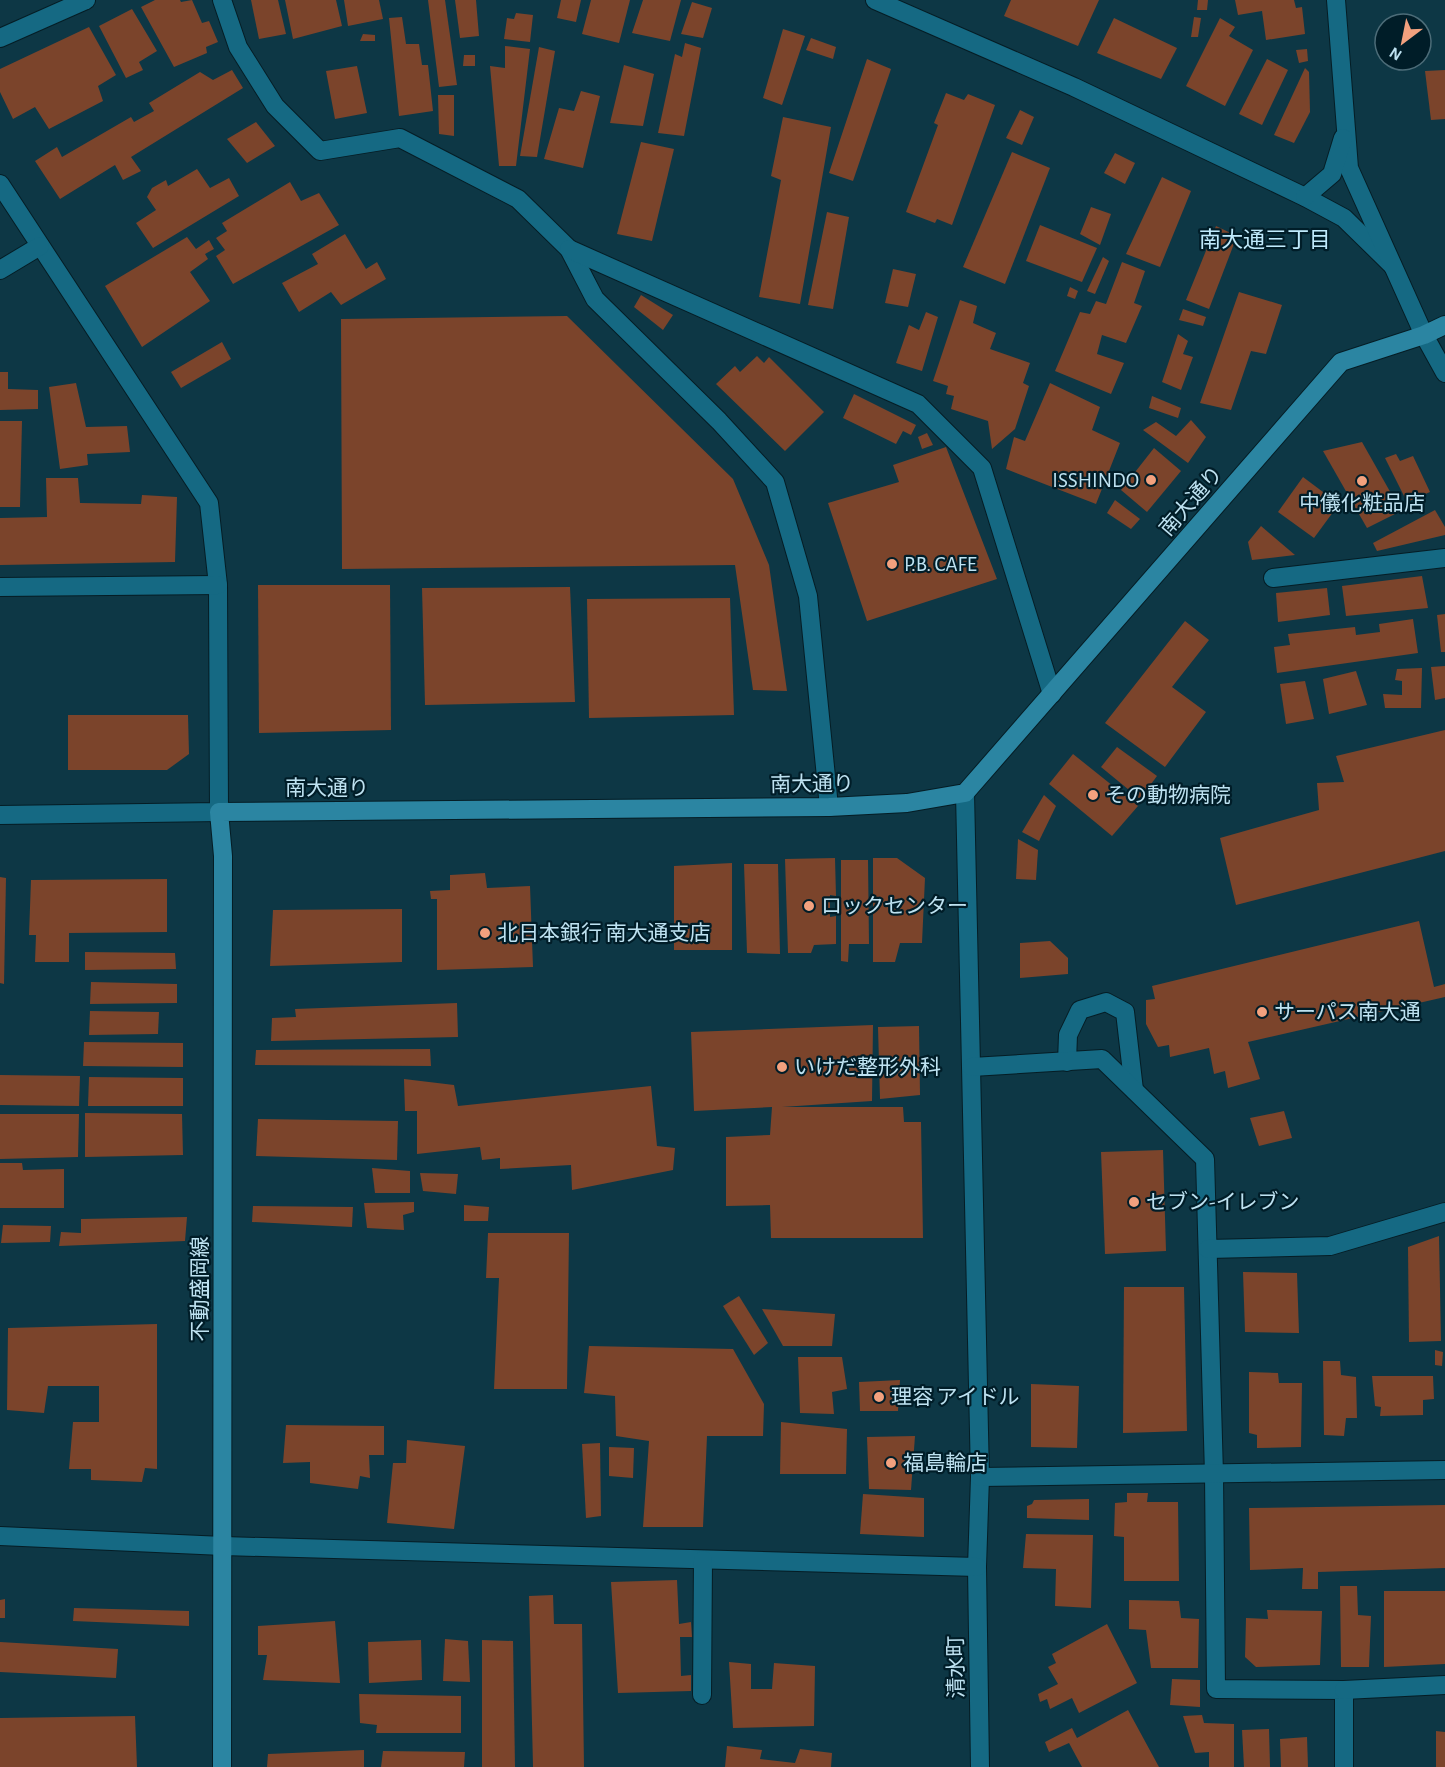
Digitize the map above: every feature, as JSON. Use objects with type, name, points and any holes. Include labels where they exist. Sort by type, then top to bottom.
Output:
[{"type":"main road","points":[[1424,335],[1445,326]]},
{"type":"main road","name":"南大通り","points":[[219,812],[829,807],[907,803],[965,793],[1341,362],[1424,335]]},
{"type":"main road","name":"不動盛岡線","points":[[219,812],[223,856],[222,1767]]},
{"type":"street","points":[[0,38],[86,0]]},
{"type":"street","points":[[222,0],[238,47],[275,106],[320,151],[400,138],[518,199],[569,249],[595,299],[719,421],[775,482],[808,596],[829,807]]},
{"type":"street","points":[[875,0],[1116,106],[1305,197],[1344,218],[1392,265]]},
{"type":"street","points":[[1336,0],[1349,168],[1424,335],[1445,373]]},
{"type":"street","points":[[1305,197],[1332,174],[1346,128]]},
{"type":"street","points":[[0,184],[209,503],[218,585],[219,812]]},
{"type":"street","points":[[0,270],[40,246]]},
{"type":"street","points":[[569,249],[918,404],[982,468],[1052,694]]},
{"type":"street","points":[[1273,578],[1445,558]]},
{"type":"street","points":[[0,587],[218,585]]},
{"type":"street","name":"清水町","points":[[965,793],[980,1477],[977,1567],[980,1767]]},
{"type":"street","name":"南大通り","points":[[0,815],[219,812]]},
{"type":"street","points":[[1067,1062],[1068,1035],[1080,1010],[1106,1002],[1125,1012],[1134,1090]]},
{"type":"street","points":[[972,1067],[1102,1059],[1205,1159],[1214,1474],[1216,1689],[1344,1690],[1445,1685]]},
{"type":"street","points":[[1208,1249],[1330,1246],[1445,1212]]},
{"type":"street","points":[[980,1477],[1445,1470]]},
{"type":"street","points":[[0,1536],[223,1546],[977,1567]]},
{"type":"street","points":[[702,1560],[702,1695]]},
{"type":"street","points":[[1344,1690],[1344,1767]]},
{"type":"building","points":[[155,0],[180,0],[181,2],[192,0],[202,23],[209,21],[218,42],[206,47],[207,53],[174,67],[141,7]]},
{"type":"building","points":[[251,0],[278,0],[286,34],[259,39]]},
{"type":"building","points":[[285,0],[336,0],[342,26],[293,39]]},
{"type":"building","points":[[344,0],[379,0],[383,19],[348,26]]},
{"type":"building","points":[[428,0],[445,0],[457,85],[439,87]]},
{"type":"building","points":[[455,0],[476,0],[479,36],[460,38]]},
{"type":"building","points":[[561,0],[581,0],[576,22],[557,18]]},
{"type":"building","points":[[591,0],[630,0],[619,43],[582,34]]},
{"type":"building","points":[[643,0],[681,0],[670,41],[632,33]]},
{"type":"building","points":[[1011,0],[1099,0],[1078,46],[1004,16]]},
{"type":"building","points":[[1198,0],[1208,0],[1207,10],[1197,10]]},
{"type":"building","points":[[1235,0],[1294,0],[1296,8],[1302,7],[1305,34],[1266,40],[1262,11],[1238,15]]},
{"type":"building","points":[[692,2],[712,8],[703,38],[681,34]]},
{"type":"building","points":[[132,9],[157,51],[139,62],[143,70],[126,78],[99,26]]},
{"type":"building","points":[[516,13],[533,15],[530,42],[504,39],[507,18],[514,19]]},
{"type":"building","points":[[402,17],[406,44],[419,44],[422,65],[428,65],[433,111],[399,116],[389,18]]},
{"type":"building","points":[[1194,17],[1201,18],[1198,37],[1191,37]]},
{"type":"building","points":[[1114,18],[1177,48],[1161,79],[1097,53]]},
{"type":"building","points":[[1220,18],[1235,27],[1229,36],[1253,50],[1225,106],[1186,86]]},
{"type":"building","points":[[89,27],[116,75],[98,86],[103,101],[49,129],[35,107],[13,119],[0,92],[0,69]]},
{"type":"building","points":[[783,29],[805,36],[782,105],[763,98]]},
{"type":"building","points":[[363,34],[375,35],[375,41],[360,41]]},
{"type":"building","points":[[811,38],[836,47],[833,59],[806,50]]},
{"type":"building","points":[[685,43],[701,48],[684,136],[658,133],[675,54],[682,57]]},
{"type":"building","points":[[505,46],[530,49],[516,166],[499,166],[490,66],[505,68]]},
{"type":"building","points":[[539,47],[555,51],[537,157],[520,156]]},
{"type":"building","points":[[1307,49],[1308,61],[1299,63],[1296,50]]},
{"type":"building","points":[[464,55],[475,55],[475,66],[463,66]]},
{"type":"building","points":[[867,59],[891,69],[853,181],[829,173]]},
{"type":"building","points":[[1267,59],[1288,70],[1262,125],[1239,114]]},
{"type":"building","points":[[624,65],[654,74],[643,126],[610,123]]},
{"type":"building","points":[[357,66],[367,113],[335,119],[326,71]]},
{"type":"building","points":[[1305,68],[1309,72],[1310,112],[1294,143],[1274,135]]},
{"type":"building","points":[[232,70],[243,88],[131,157],[141,171],[123,180],[115,165],[60,199],[35,161],[57,147],[62,157],[131,117],[134,122],[154,111],[149,103],[200,72],[213,80]]},
{"type":"building","points":[[1445,70],[1445,119],[1431,120],[1425,72]]},
{"type":"building","points":[[581,91],[600,96],[583,168],[544,159],[559,108],[574,111]]},
{"type":"building","points":[[946,93],[964,100],[968,94],[995,105],[952,225],[937,219],[935,223],[906,212],[938,125],[934,123]]},
{"type":"building","points":[[438,95],[454,95],[454,136],[439,134]]},
{"type":"building","points":[[1020,110],[1034,117],[1022,145],[1006,138]]},
{"type":"building","points":[[783,117],[831,127],[800,304],[759,297],[781,180],[771,176]]},
{"type":"building","points":[[256,122],[275,146],[247,163],[227,139]]},
{"type":"building","points":[[641,142],[674,149],[652,241],[617,234]]},
{"type":"building","points":[[1012,152],[1050,168],[1005,284],[963,267]]},
{"type":"building","points":[[1115,153],[1135,163],[1125,184],[1104,173]]},
{"type":"building","points":[[197,169],[210,188],[229,178],[239,196],[153,248],[136,223],[156,210],[147,197],[152,188],[166,180],[168,186]]},
{"type":"building","points":[[1162,177],[1191,191],[1160,267],[1126,254]]},
{"type":"building","points":[[290,182],[301,201],[319,193],[339,225],[233,284],[216,256],[225,250],[216,238],[227,231],[222,223]]},
{"type":"building","points":[[1091,207],[1111,214],[1100,245],[1080,234]]},
{"type":"building","points":[[827,212],[849,217],[833,309],[808,305]]},
{"type":"building","points":[[1040,225],[1097,248],[1082,282],[1026,261]]},
{"type":"building","points":[[1216,226],[1237,236],[1209,309],[1186,300]]},
{"type":"building","points":[[345,234],[366,269],[377,262],[386,279],[341,305],[331,292],[299,312],[282,283],[318,264],[312,254]]},
{"type":"building","points":[[187,237],[196,249],[209,240],[214,249],[205,254],[208,259],[190,272],[210,301],[142,347],[105,286]]},
{"type":"building","points":[[1103,257],[1109,261],[1095,294],[1087,291]]},
{"type":"building","points":[[1122,262],[1145,271],[1134,303],[1142,306],[1126,343],[1102,335],[1097,354],[1124,363],[1111,394],[1055,371],[1080,312],[1090,314],[1096,301],[1106,304]]},
{"type":"building","points":[[893,269],[916,274],[908,307],[885,303]]},
{"type":"building","points":[[1070,287],[1078,291],[1075,299],[1067,296]]},
{"type":"building","points":[[1239,292],[1282,305],[1266,354],[1251,351],[1231,410],[1200,403]]},
{"type":"building","points":[[641,295],[673,315],[663,330],[634,307]]},
{"type":"building","points":[[960,300],[977,306],[973,323],[996,333],[990,349],[1030,363],[1023,383],[1029,386],[1015,429],[992,449],[988,421],[951,409],[954,396],[946,394],[948,386],[933,381]]},
{"type":"building","points":[[1183,309],[1206,317],[1203,326],[1179,320]]},
{"type":"building","points":[[926,312],[938,317],[922,371],[896,363],[909,325],[919,330]]},
{"type":"building","points":[[567,316],[733,479],[769,565],[787,691],[753,690],[735,565],[342,569],[341,319]]},
{"type":"building","points":[[1178,334],[1188,341],[1183,354],[1193,357],[1181,390],[1162,382]]},
{"type":"building","points":[[222,342],[231,359],[181,388],[171,372]]},
{"type":"building","points":[[757,356],[764,363],[769,357],[824,412],[785,451],[716,384],[735,366],[740,372]]},
{"type":"building","points":[[0,372],[8,372],[8,389],[38,390],[38,409],[0,410]]},
{"type":"building","points":[[76,383],[86,427],[127,426],[130,452],[87,454],[88,465],[60,469],[49,387]]},
{"type":"building","points":[[1050,383],[1100,407],[1092,430],[1120,443],[1096,504],[1006,469],[1014,437],[1025,441]]},
{"type":"building","points":[[854,394],[916,425],[911,435],[903,431],[896,444],[843,418]]},
{"type":"building","points":[[1152,396],[1181,408],[1178,418],[1149,408]]},
{"type":"building","points":[[1191,420],[1206,437],[1188,463],[1143,430],[1156,422],[1176,436]]},
{"type":"building","points":[[0,421],[22,421],[20,507],[0,507]]},
{"type":"building","points":[[927,433],[933,445],[922,449],[918,437]]},
{"type":"building","name":"中儀化粧品店","points":[[1362,442],[1401,511],[1367,528],[1323,451]]},
{"type":"building","points":[[946,447],[997,579],[867,621],[828,503],[899,482],[893,465]]},
{"type":"building","name":"ISSHINDO","points":[[1154,448],[1181,471],[1147,512],[1121,490]]},
{"type":"building","points":[[1396,454],[1400,461],[1413,456],[1430,492],[1407,502],[1385,458]]},
{"type":"building","points":[[1303,477],[1339,504],[1314,538],[1278,512]]},
{"type":"building","points":[[46,478],[78,478],[80,503],[141,504],[142,495],[177,497],[175,562],[0,565],[0,518],[47,517]]},
{"type":"building","points":[[1115,500],[1140,519],[1131,529],[1107,513]]},
{"type":"building","points":[[1435,510],[1445,527],[1445,535],[1377,551],[1373,543]]},
{"type":"building","points":[[1261,526],[1295,555],[1252,560],[1248,542]]},
{"type":"building","points":[[1422,576],[1428,608],[1346,616],[1342,586]]},
{"type":"building","points":[[258,585],[390,585],[391,730],[259,733]]},
{"type":"building","points":[[570,587],[575,702],[425,705],[422,588]]},
{"type":"building","points":[[1327,588],[1330,615],[1278,622],[1276,593]]},
{"type":"building","points":[[730,598],[734,715],[589,718],[587,599]]},
{"type":"building","points":[[1445,614],[1445,652],[1441,652],[1437,615]]},
{"type":"building","points":[[1413,619],[1418,653],[1277,673],[1274,647],[1290,645],[1288,634],[1355,627],[1356,635],[1380,632],[1379,624]]},
{"type":"building","points":[[1185,621],[1209,640],[1172,687],[1206,712],[1165,767],[1105,723]]},
{"type":"building","points":[[1445,666],[1445,698],[1435,700],[1431,667]]},
{"type":"building","points":[[1422,668],[1421,708],[1385,708],[1383,694],[1402,695],[1402,681],[1395,680],[1397,669]]},
{"type":"building","points":[[1356,671],[1367,705],[1329,714],[1323,679]]},
{"type":"building","points":[[1305,681],[1314,719],[1286,724],[1280,684]]},
{"type":"building","points":[[68,715],[188,715],[189,754],[167,770],[68,770]]},
{"type":"building","points":[[1445,730],[1445,851],[1236,905],[1220,838],[1319,810],[1317,783],[1344,782],[1336,756]]},
{"type":"building","points":[[1117,747],[1157,776],[1140,799],[1101,767]]},
{"type":"building","name":"その動物病院","points":[[1073,754],[1138,806],[1112,836],[1049,784]]},
{"type":"building","points":[[1044,795],[1056,806],[1039,841],[1022,832]]},
{"type":"building","points":[[1018,839],[1038,850],[1036,880],[1016,879]]},
{"type":"building","name":"ロックセンター","points":[[835,858],[836,896],[830,895],[830,917],[836,916],[836,944],[814,945],[811,953],[788,953],[785,859]]},
{"type":"building","points":[[873,858],[897,858],[925,878],[922,943],[900,943],[895,962],[873,962]]},
{"type":"building","points":[[841,860],[868,860],[869,944],[849,944],[848,962],[841,961]]},
{"type":"building","points":[[732,863],[732,950],[674,950],[674,866]]},
{"type":"building","points":[[744,864],[778,864],[780,954],[747,953]]},
{"type":"building","name":"北日本銀行 南大通支店","points":[[485,873],[487,888],[530,886],[533,967],[437,970],[437,899],[431,899],[430,891],[450,890],[450,875]]},
{"type":"building","points":[[0,877],[6,878],[4,984],[0,983]]},
{"type":"building","points":[[167,879],[167,932],[69,933],[69,962],[35,962],[36,935],[29,935],[31,880]]},
{"type":"building","points":[[402,909],[402,962],[270,966],[273,910]]},
{"type":"building","name":"サーパス南大通","points":[[1419,921],[1434,987],[1445,984],[1445,997],[1248,1042],[1260,1079],[1228,1088],[1225,1071],[1214,1074],[1209,1048],[1170,1057],[1169,1045],[1158,1047],[1146,1024],[1146,1000],[1155,999],[1152,986]]},
{"type":"building","points":[[1050,941],[1068,958],[1068,974],[1020,978],[1020,943]]},
{"type":"building","points":[[85,952],[175,953],[176,969],[85,970]]},
{"type":"building","points":[[91,982],[177,984],[177,1003],[90,1004]]},
{"type":"building","points":[[457,1003],[458,1037],[271,1041],[272,1018],[296,1017],[295,1009]]},
{"type":"building","points":[[90,1011],[159,1012],[158,1034],[89,1035]]},
{"type":"building","points":[[873,1025],[872,1101],[782,1107],[903,1107],[904,1122],[921,1122],[923,1238],[771,1238],[770,1205],[726,1206],[726,1137],[770,1135],[772,1107],[694,1111],[691,1032]]},
{"type":"building","points":[[919,1026],[920,1095],[880,1099],[878,1027]]},
{"type":"building","points":[[84,1042],[183,1043],[183,1067],[83,1066]]},
{"type":"building","points":[[430,1049],[431,1066],[255,1065],[256,1050]]},
{"type":"building","points":[[0,1075],[80,1076],[79,1106],[0,1105]]},
{"type":"building","points":[[89,1077],[183,1078],[183,1106],[88,1106]]},
{"type":"building","points":[[404,1079],[454,1085],[458,1106],[651,1086],[657,1146],[675,1148],[673,1170],[572,1190],[571,1165],[500,1169],[500,1158],[482,1160],[480,1147],[417,1154],[417,1111],[405,1111]]},
{"type":"building","points":[[1284,1111],[1292,1138],[1259,1146],[1250,1118]]},
{"type":"building","points":[[85,1113],[182,1114],[183,1155],[85,1157]]},
{"type":"building","points":[[0,1114],[79,1114],[78,1157],[0,1159]]},
{"type":"building","points":[[258,1119],[398,1121],[397,1160],[256,1156]]},
{"type":"building","name":"セブン-イレブン","points":[[1163,1150],[1166,1251],[1105,1254],[1101,1152]]},
{"type":"building","points":[[0,1163],[22,1163],[23,1170],[64,1169],[64,1208],[0,1208]]},
{"type":"building","points":[[372,1168],[410,1171],[410,1193],[375,1193]]},
{"type":"building","points":[[420,1173],[458,1174],[456,1194],[423,1191]]},
{"type":"building","points":[[414,1202],[414,1212],[403,1215],[404,1230],[367,1228],[364,1203]]},
{"type":"building","points":[[464,1205],[489,1207],[488,1221],[464,1221]]},
{"type":"building","points":[[253,1206],[353,1207],[352,1227],[252,1222]]},
{"type":"building","points":[[187,1217],[185,1241],[59,1246],[61,1232],[81,1233],[81,1219]]},
{"type":"building","points":[[3,1225],[51,1226],[50,1242],[1,1243]]},
{"type":"building","points":[[488,1233],[569,1233],[567,1389],[494,1389],[499,1278],[486,1278]]},
{"type":"building","points":[[1439,1236],[1441,1341],[1409,1342],[1408,1247]]},
{"type":"building","points":[[1243,1272],[1297,1273],[1299,1333],[1245,1332]]},
{"type":"building","points":[[1124,1287],[1184,1287],[1187,1431],[1123,1433]]},
{"type":"building","points":[[739,1296],[768,1343],[754,1355],[723,1306]]},
{"type":"building","points":[[762,1309],[835,1314],[832,1346],[783,1346]]},
{"type":"building","points":[[157,1324],[157,1469],[145,1468],[142,1482],[91,1480],[91,1469],[69,1469],[73,1422],[99,1422],[99,1386],[48,1386],[44,1413],[7,1410],[8,1328]]},
{"type":"building","points":[[589,1346],[733,1349],[764,1404],[763,1436],[707,1436],[703,1527],[643,1527],[649,1441],[616,1436],[615,1396],[584,1393]]},
{"type":"building","points":[[1435,1350],[1443,1352],[1442,1366],[1435,1365]]},
{"type":"building","points":[[798,1357],[842,1357],[847,1389],[832,1392],[834,1414],[800,1413]]},
{"type":"building","points":[[1323,1361],[1340,1361],[1341,1375],[1356,1377],[1357,1418],[1346,1418],[1344,1436],[1324,1435]]},
{"type":"building","points":[[1249,1372],[1278,1373],[1279,1383],[1302,1383],[1301,1447],[1257,1448],[1257,1435],[1249,1433]]},
{"type":"building","points":[[1372,1376],[1433,1376],[1434,1399],[1423,1400],[1423,1415],[1380,1416],[1381,1407],[1375,1406]]},
{"type":"building","name":"理容 アイドル","points":[[900,1380],[898,1411],[860,1411],[859,1382]]},
{"type":"building","points":[[1031,1384],[1079,1386],[1077,1448],[1031,1447]]},
{"type":"building","points":[[781,1422],[847,1429],[846,1474],[780,1474]]},
{"type":"building","points":[[286,1425],[384,1426],[384,1455],[369,1455],[370,1478],[360,1476],[358,1489],[310,1483],[310,1462],[283,1463]]},
{"type":"building","name":"福島輪店","points":[[915,1436],[911,1490],[869,1489],[867,1437]]},
{"type":"building","points":[[407,1440],[465,1446],[454,1529],[387,1523],[393,1463],[406,1463]]},
{"type":"building","points":[[600,1443],[601,1516],[586,1518],[582,1444]]},
{"type":"building","points":[[609,1447],[634,1448],[633,1478],[609,1476]]},
{"type":"building","points":[[1127,1493],[1148,1493],[1147,1502],[1178,1502],[1179,1581],[1124,1581],[1124,1537],[1114,1536],[1115,1503],[1127,1502]]},
{"type":"building","points":[[863,1494],[924,1498],[924,1537],[860,1534]]},
{"type":"building","points":[[1089,1499],[1089,1520],[1027,1518],[1027,1506],[1034,1500]]},
{"type":"building","points":[[1445,1505],[1445,1568],[1318,1572],[1318,1589],[1302,1589],[1303,1568],[1250,1570],[1249,1508]]},
{"type":"building","points":[[1026,1534],[1093,1535],[1091,1608],[1055,1606],[1056,1569],[1023,1568]]},
{"type":"building","points":[[677,1580],[679,1624],[691,1622],[692,1637],[680,1637],[681,1676],[691,1675],[691,1691],[618,1693],[611,1582]]},
{"type":"building","points":[[1340,1586],[1357,1586],[1358,1615],[1371,1616],[1369,1667],[1341,1667]]},
{"type":"building","points":[[1384,1591],[1445,1591],[1445,1664],[1384,1667]]},
{"type":"building","points":[[553,1595],[554,1624],[582,1624],[584,1767],[533,1767],[529,1596]]},
{"type":"building","points":[[5,1599],[5,1618],[0,1618],[0,1600]]},
{"type":"building","points":[[1129,1600],[1179,1601],[1181,1618],[1199,1619],[1198,1668],[1151,1668],[1146,1630],[1129,1629]]},
{"type":"building","points":[[74,1608],[189,1611],[189,1626],[73,1621]]},
{"type":"building","points":[[1267,1610],[1322,1611],[1320,1665],[1256,1667],[1245,1657],[1246,1618],[1268,1619]]},
{"type":"building","points":[[335,1621],[340,1683],[263,1680],[267,1655],[258,1655],[258,1626]]},
{"type":"building","points":[[1107,1624],[1137,1683],[1079,1713],[1072,1698],[1050,1709],[1047,1699],[1040,1702],[1038,1694],[1058,1684],[1048,1667],[1056,1663],[1052,1654]]},
{"type":"building","points":[[445,1639],[468,1641],[470,1682],[443,1681]]},
{"type":"building","points":[[421,1640],[422,1680],[369,1683],[368,1642]]},
{"type":"building","points":[[482,1640],[513,1641],[515,1767],[482,1767]]},
{"type":"building","points":[[0,1642],[118,1649],[116,1678],[0,1672]]},
{"type":"building","points":[[729,1662],[751,1664],[751,1689],[772,1689],[774,1663],[815,1666],[814,1726],[733,1728]]},
{"type":"building","points":[[1172,1679],[1200,1680],[1200,1707],[1170,1705]]},
{"type":"building","points":[[359,1694],[461,1696],[461,1733],[376,1733],[377,1725],[360,1723]]},
{"type":"building","points":[[1128,1710],[1159,1767],[1082,1767],[1069,1743],[1049,1752],[1045,1742],[1072,1728],[1077,1738]]},
{"type":"building","points":[[1202,1715],[1204,1723],[1234,1724],[1234,1767],[1209,1767],[1209,1752],[1195,1753],[1183,1716]]},
{"type":"building","points":[[135,1716],[137,1767],[0,1767],[0,1718]]},
{"type":"building","points":[[1269,1729],[1270,1767],[1244,1767],[1242,1730]]},
{"type":"building","points":[[1436,1731],[1445,1732],[1445,1767],[1436,1767]]},
{"type":"building","points":[[1307,1737],[1308,1767],[1281,1767],[1280,1739]]},
{"type":"building","points":[[727,1746],[762,1750],[760,1759],[795,1763],[800,1749],[832,1753],[831,1767],[725,1767]]},
{"type":"building","points":[[364,1750],[364,1767],[267,1767],[268,1754]]},
{"type":"building","points":[[383,1751],[465,1752],[464,1767],[381,1767]]},
{"type":"place","name":"ISSHINDO","points":[[1151,480]]},
{"type":"place","name":"中儀化粧品店","points":[[1362,481]]},
{"type":"place","name":"P.B. CAFE","points":[[892,564]]},
{"type":"place","name":"その動物病院","points":[[1093,795]]},
{"type":"place","name":"ロックセンター","points":[[809,906]]},
{"type":"place","name":"北日本銀行 南大通支店","points":[[485,933]]},
{"type":"place","name":"サーパス南大通","points":[[1262,1012]]},
{"type":"place","name":"いけだ整形外科","points":[[782,1067]]},
{"type":"place","name":"セブン-イレブン","points":[[1134,1202]]},
{"type":"place","name":"理容 アイドル","points":[[879,1397]]},
{"type":"place","name":"福島輪店","points":[[891,1463]]},
{"type":"district","name":"南大通三丁目","points":[[1265,239]]}]
